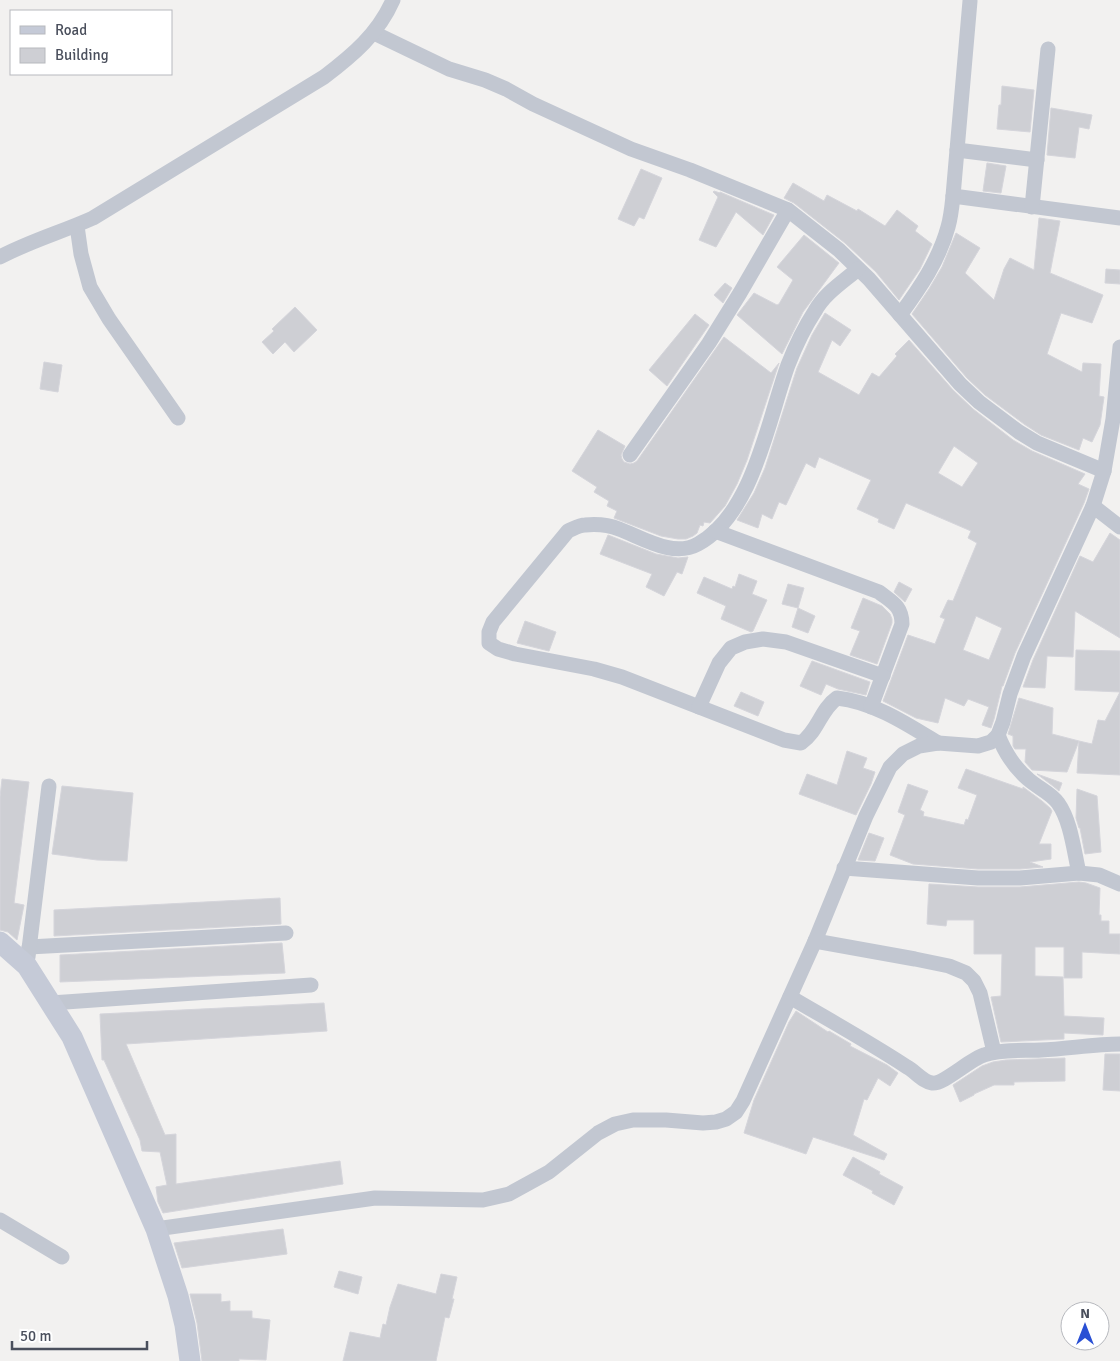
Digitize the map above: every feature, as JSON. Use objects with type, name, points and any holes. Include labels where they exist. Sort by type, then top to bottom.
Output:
[{"type":"street","points":[[0,257],[39,238],[77,226],[93,218],[324,77],[348,59],[374,33],[386,16],[393,0]]},
{"type":"street","points":[[900,316],[924,283],[948,226],[953,196],[970,2]]},
{"type":"street","points":[[374,33],[449,69],[485,80],[506,89],[533,104],[631,149],[690,170],[788,210],[839,250],[869,279],[960,384],[979,402],[999,418],[1037,443],[1104,471]]},
{"type":"street","points":[[1032,206],[1048,49]]},
{"type":"street","points":[[957,150],[1037,160]]},
{"type":"street","points":[[953,196],[1120,218]]},
{"type":"street","points":[[630,455],[709,343],[788,210]]},
{"type":"street","points":[[77,226],[81,254],[90,287],[109,319],[178,418]]},
{"type":"street","points":[[858,269],[831,291],[816,309],[800,338],[788,364],[770,424],[747,485],[736,506],[715,531],[699,544],[686,550],[674,550],[618,529],[598,524],[583,525],[568,531],[494,622],[489,632],[489,643],[498,649],[515,654],[622,677],[784,740],[801,743],[810,737],[828,704],[837,698],[850,700],[895,717],[938,744]]},
{"type":"street","points":[[156,1229],[374,1198],[483,1200],[509,1194],[541,1176],[578,1150],[598,1133],[615,1124],[633,1120],[716,1122],[726,1119],[736,1112],[743,1101],[815,941],[866,816],[890,767],[903,754],[919,746],[938,744],[978,746],[991,742],[998,735],[1024,656],[1093,506],[1104,471],[1116,416],[1120,347]]},
{"type":"street","points":[[1093,506],[1120,527]]},
{"type":"street","points":[[715,531],[878,592],[894,603],[902,614],[902,624],[871,707]]},
{"type":"street","points":[[699,707],[719,663],[731,648],[745,642],[763,639],[786,642],[883,676]]},
{"type":"street","points":[[998,735],[1004,751],[1014,766],[1057,801],[1064,812],[1079,873]]},
{"type":"street","points":[[49,786],[28,956],[51,1003],[72,1037],[156,1229],[178,1296],[185,1325],[190,1361]]},
{"type":"street","points":[[844,868],[978,878],[1020,878],[1079,873],[1099,875],[1120,884]]},
{"type":"street","points":[[0,942],[28,956],[286,933]]},
{"type":"street","points":[[815,941],[949,966],[966,973],[974,981],[980,993],[994,1052]]},
{"type":"street","points":[[51,1003],[311,985]]},
{"type":"street","points":[[790,997],[885,1052],[931,1084],[939,1083],[977,1058],[994,1052],[1120,1044]]},
{"type":"street","points":[[0,1220],[62,1257]]},
{"type":"building","points":[[1002,86],[1034,90],[1030,132],[997,129]]},
{"type":"building","points":[[1051,108],[1092,115],[1089,129],[1079,127],[1075,158],[1047,155]]},
{"type":"building","points":[[987,163],[1006,166],[1001,193],[983,191]]},
{"type":"building","points":[[641,169],[662,178],[644,219],[639,217],[634,226],[618,219]]},
{"type":"building","points":[[793,183],[824,201],[827,195],[857,211],[858,209],[885,226],[897,210],[918,226],[915,231],[932,244],[920,269],[899,300],[876,272],[845,243],[794,203],[784,198]]},
{"type":"building","points":[[714,191],[774,215],[763,235],[736,212],[716,247],[699,240],[718,197]]},
{"type":"building","points":[[1039,218],[1060,221],[1050,273],[1103,295],[1092,323],[1061,313],[1047,354],[1082,372],[1083,363],[1101,364],[1099,396],[1104,397],[1100,425],[1092,442],[1083,438],[1079,450],[1041,435],[985,395],[967,378],[912,314],[942,267],[956,233],[980,248],[965,273],[994,300],[1004,269],[1010,258],[1034,270]]},
{"type":"building","points":[[804,235],[839,263],[803,312],[782,354],[737,315],[754,293],[777,305],[779,304],[793,280],[777,267]]},
{"type":"building","points":[[1106,269],[1120,270],[1120,284],[1105,283]]},
{"type":"building","points":[[725,283],[732,288],[723,303],[714,295]]},
{"type":"building","points":[[295,307],[317,330],[294,352],[285,342],[273,354],[262,342],[274,331],[272,329]]},
{"type":"building","points":[[825,313],[851,330],[840,346],[832,340],[818,372],[859,395],[872,373],[879,377],[897,356],[895,354],[909,340],[953,390],[973,409],[1013,440],[1032,451],[1085,474],[1078,484],[1089,489],[1084,503],[1015,653],[1002,686],[991,728],[982,725],[989,707],[968,699],[964,706],[945,698],[938,723],[916,718],[883,701],[908,635],[935,644],[945,619],[940,617],[948,600],[953,601],[977,543],[968,538],[971,531],[906,503],[894,529],[878,522],[879,519],[857,509],[871,480],[819,457],[815,468],[806,463],[786,505],[779,502],[772,519],[762,514],[758,528],[737,520],[754,493],[765,468],[797,368],[812,335]],"holes":[[[954,446],[978,463],[962,487],[938,473]],[[976,616],[1002,628],[989,660],[963,650]]]},
{"type":"building","points":[[695,314],[709,325],[667,386],[649,370]]},
{"type":"building","points":[[724,337],[771,373],[779,363],[747,460],[725,506],[710,523],[704,522],[703,526],[700,525],[697,533],[686,539],[661,536],[614,518],[617,511],[607,506],[609,501],[594,492],[597,487],[572,471],[598,430],[625,446],[621,455],[624,462],[630,464],[637,461]]},
{"type":"building","points":[[44,362],[62,365],[58,392],[40,389]]},
{"type":"building","points":[[1110,533],[1120,540],[1120,638],[1075,611],[1073,657],[1047,656],[1045,688],[1023,687],[1033,660],[1080,556],[1093,562]]},
{"type":"building","points":[[608,535],[656,554],[678,558],[688,557],[682,574],[677,572],[664,596],[646,587],[652,574],[600,554]]},
{"type":"building","points":[[739,574],[757,581],[752,594],[767,600],[751,632],[721,619],[726,606],[697,593],[704,577],[732,589],[733,586],[735,587]]},
{"type":"building","points":[[899,582],[912,589],[905,602],[894,592]]},
{"type":"building","points":[[788,584],[804,588],[798,608],[782,604]]},
{"type":"building","points":[[863,598],[882,606],[892,619],[877,664],[850,655],[860,631],[851,628]]},
{"type":"building","points":[[798,608],[815,616],[808,633],[792,627]]},
{"type":"building","points":[[525,621],[556,632],[549,651],[517,643]]},
{"type":"building","points":[[1076,650],[1120,651],[1120,692],[1075,690]]},
{"type":"building","points":[[812,661],[870,682],[866,695],[838,689],[826,684],[821,695],[800,686]]},
{"type":"building","points":[[741,692],[764,702],[758,716],[734,706]]},
{"type":"building","points":[[1120,692],[1120,775],[1077,773],[1079,741],[1092,744],[1098,720],[1105,721]]},
{"type":"building","points":[[1019,698],[1053,708],[1052,734],[1079,741],[1067,772],[1032,770],[1025,762],[1026,749],[1015,749],[1013,746],[1013,736],[1008,734]]},
{"type":"building","points":[[847,751],[867,758],[863,768],[875,772],[856,815],[799,794],[807,774],[837,785]]},
{"type":"building","points":[[966,769],[1023,789],[1023,787],[1050,808],[1052,811],[1039,844],[1051,844],[1051,859],[1030,862],[1043,867],[978,869],[913,864],[890,855],[905,815],[898,812],[908,784],[928,791],[920,810],[924,812],[923,816],[964,825],[966,819],[968,820],[977,795],[958,788]]},
{"type":"building","points":[[1037,774],[1062,783],[1059,791],[1053,786]]},
{"type":"building","points":[[2,779],[29,782],[14,903],[24,905],[17,940],[8,932],[0,930],[0,797]]},
{"type":"building","points":[[62,786],[133,793],[127,861],[97,860],[52,854]]},
{"type":"building","points":[[1077,789],[1097,796],[1101,852],[1085,854],[1076,818]]},
{"type":"building","points":[[869,833],[884,838],[875,861],[858,860]]},
{"type":"building","points":[[1079,882],[1100,888],[1099,915],[1101,915],[1101,921],[1109,921],[1109,934],[1120,934],[1120,954],[1082,952],[1082,978],[1064,978],[1064,947],[1035,947],[1035,976],[1063,977],[1064,1016],[1104,1018],[1103,1035],[1064,1033],[1064,1039],[1001,1042],[991,997],[1001,996],[1002,954],[974,954],[974,920],[947,920],[946,926],[927,924],[929,884],[1020,887]]},
{"type":"building","points":[[280,898],[281,924],[54,936],[54,910]]},
{"type":"building","points":[[282,943],[285,973],[60,982],[60,955]]},
{"type":"building","points":[[324,1003],[327,1031],[126,1044],[165,1135],[176,1134],[176,1184],[340,1161],[343,1184],[163,1213],[158,1202],[156,1187],[167,1185],[160,1152],[142,1151],[140,1140],[104,1060],[102,1060],[100,1014]]},
{"type":"building","points":[[796,1011],[828,1032],[851,1044],[850,1046],[887,1065],[898,1073],[890,1086],[878,1078],[867,1100],[864,1099],[853,1135],[887,1154],[884,1160],[813,1137],[806,1154],[744,1133],[754,1100],[789,1022]]},
{"type":"building","points":[[1105,1054],[1120,1054],[1120,1091],[1103,1090]]},
{"type":"building","points":[[1065,1058],[1065,1081],[1014,1082],[1014,1085],[994,1085],[960,1102],[953,1085],[982,1066],[993,1062]]},
{"type":"building","points":[[853,1157],[903,1187],[894,1205],[843,1175]]},
{"type":"building","points":[[283,1229],[287,1254],[182,1268],[174,1243]]},
{"type":"building","points":[[339,1271],[362,1277],[358,1294],[334,1287]]},
{"type":"building","points":[[441,1274],[457,1277],[452,1299],[454,1299],[449,1318],[445,1317],[436,1361],[343,1361],[350,1332],[380,1338],[383,1324],[386,1325],[398,1284],[436,1294]]},
{"type":"building","points":[[190,1294],[221,1294],[221,1302],[230,1301],[230,1311],[252,1311],[252,1318],[270,1320],[266,1360],[202,1361],[197,1323]]}]
